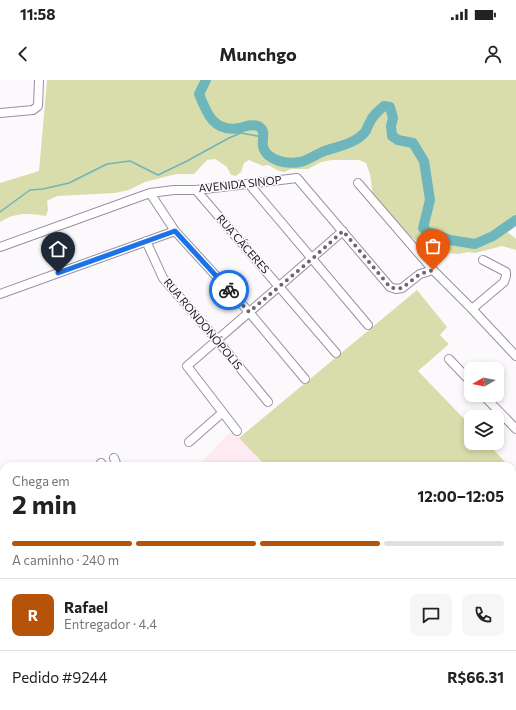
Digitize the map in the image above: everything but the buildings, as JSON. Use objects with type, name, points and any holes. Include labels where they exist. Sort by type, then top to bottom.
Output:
[{"type":"street","points":[[0,113],[34,110],[38,106],[39,80]]},
{"type":"street","name":"AVENIDA SINOP","points":[[0,247],[150,192],[196,190],[297,178],[390,287],[402,288],[420,274],[433,270]]},
{"type":"street","points":[[358,183],[433,270],[516,356]]},
{"type":"street","points":[[249,184],[368,325]]},
{"type":"street","name":"RUA CÁCERES","points":[[196,190],[336,353]]},
{"type":"street","points":[[150,192],[175,231],[249,312],[305,379]]},
{"type":"street","points":[[0,294],[175,231]]},
{"type":"street","points":[[237,431],[187,366],[343,231]]},
{"type":"street","name":"RUA RONDONÓPOLIS","points":[[146,241],[163,278],[268,402]]},
{"type":"street","points":[[472,309],[504,282],[506,276],[506,272],[483,260]]},
{"type":"street","points":[[449,359],[464,375]]},
{"type":"street","points":[[490,402],[516,429]]},
{"type":"street","points":[[189,442],[222,413]]},
{"type":"street","points":[[114,458],[116,462]]},
{"type":"shaded area","points":[[232,430],[262,462],[202,462]]},
{"type":"green space","points":[[47,80],[516,80],[516,220],[504,229],[516,239],[516,250],[502,246],[475,253],[468,252],[459,254],[447,253],[432,245],[418,242],[399,228],[373,196],[370,174],[366,163],[359,160],[332,160],[321,162],[308,169],[291,169],[284,172],[268,165],[263,166],[249,160],[244,163],[241,172],[236,176],[231,175],[227,167],[215,159],[207,160],[194,174],[176,174],[145,182],[129,190],[115,193],[57,196],[47,201],[48,210],[46,216],[22,214],[11,216],[0,222],[0,183],[39,171]]},
{"type":"green space","points":[[417,290],[447,327],[440,335],[449,344],[418,371],[464,419],[464,450],[494,450],[505,462],[262,462],[239,438]]},
{"type":"waterway","points":[[206,80],[199,94],[205,108],[213,120],[218,125],[231,129],[251,125],[258,126],[263,132],[263,147],[268,155],[279,161],[287,163],[303,161],[322,152],[356,140],[366,131],[377,112],[384,106],[390,107],[393,118],[391,126],[392,136],[398,140],[413,143],[424,161],[430,200],[423,228],[428,232],[450,240],[475,244],[493,236],[516,220]]},
{"type":"waterway","points":[[0,212],[30,190],[43,189],[69,183],[107,164],[130,161],[158,175],[241,133],[263,137]]},
{"type":"way so far","points":[[229,290],[249,312],[280,287],[343,231],[390,287],[399,289],[402,288],[420,274],[433,270]]},
{"type":"route","points":[[58,273],[175,231],[229,290]]}]
